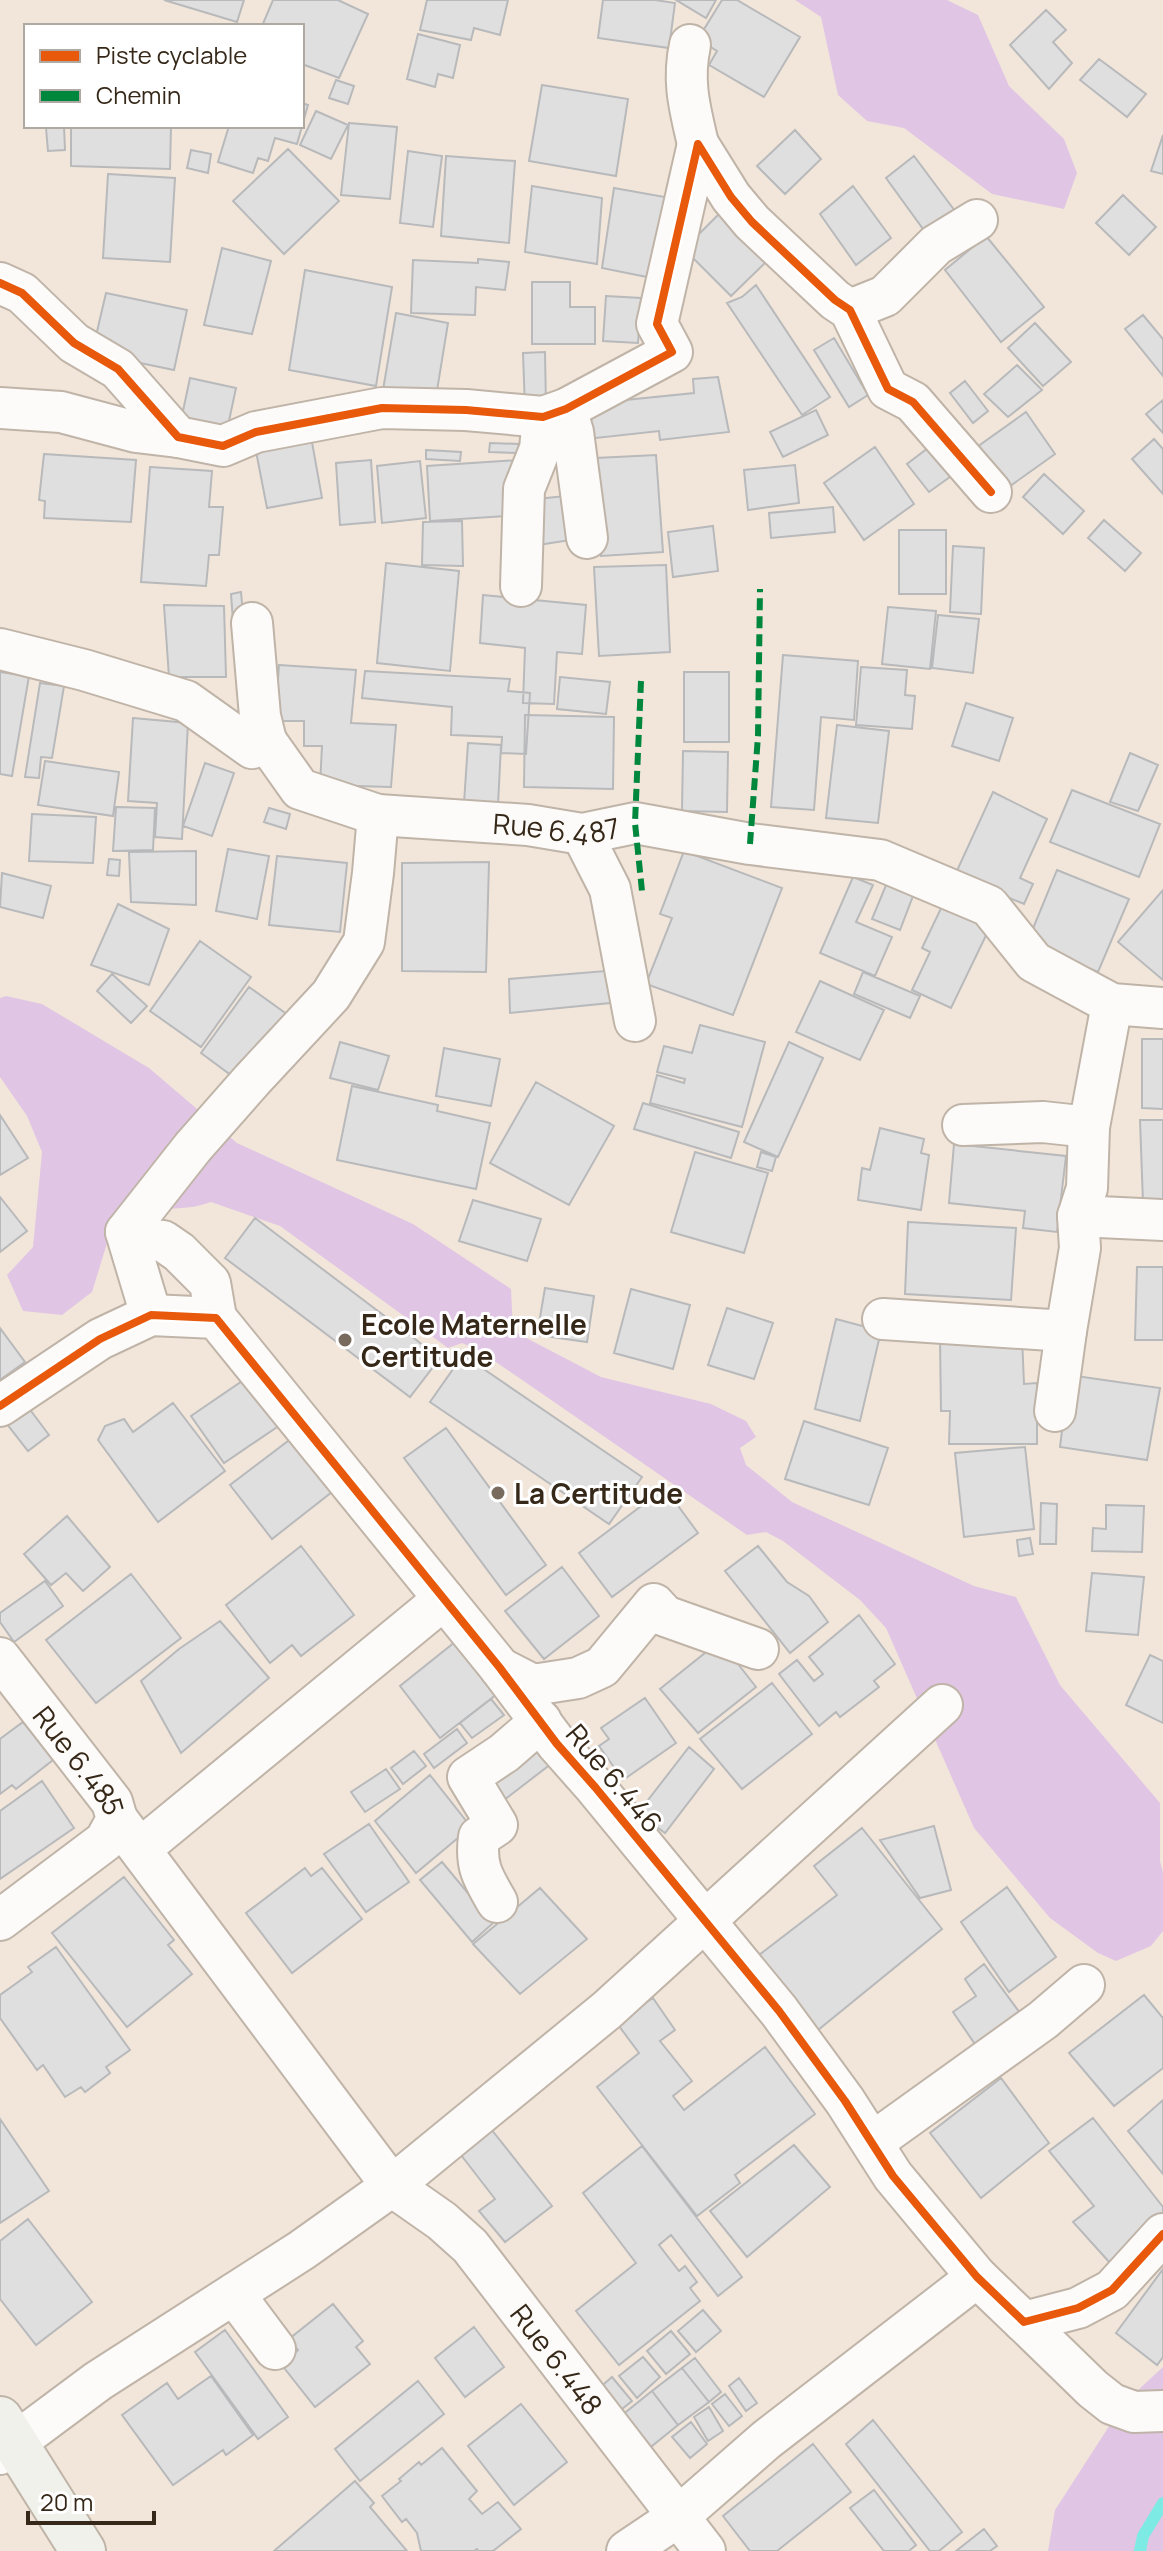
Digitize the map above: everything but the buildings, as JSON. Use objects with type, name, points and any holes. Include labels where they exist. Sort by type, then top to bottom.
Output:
[{"type":"street","points":[[690,45],[685,69],[687,94],[698,144],[731,197],[752,222],[835,300],[850,310],[888,389],[913,402],[991,492]]},
{"type":"street","points":[[0,408],[61,412],[136,432],[223,446],[256,432],[382,408],[554,413],[672,352],[657,324],[698,144]]},
{"type":"street","points":[[850,310],[885,296],[936,245],[977,220]]},
{"type":"street","points":[[0,283],[22,293],[74,343],[118,369],[178,437]]},
{"type":"street","points":[[554,413],[573,432],[587,538]]},
{"type":"street","points":[[521,586],[524,489],[554,413]]},
{"type":"street","points":[[0,649],[186,701],[252,748],[266,741],[260,716],[252,623]]},
{"type":"street","name":"Rue 6.487","points":[[266,741],[281,788],[378,815],[528,825],[582,834],[635,823],[750,844],[880,860],[989,906],[1034,962],[1112,1004],[1163,1008]]},
{"type":"street","points":[[126,1232],[203,1136],[331,995],[348,969],[364,942],[378,815]]},
{"type":"street","points":[[582,834],[610,889],[635,1021]]},
{"type":"street","points":[[1055,1411],[1080,1248],[1078,1216],[1087,1188],[1089,1127],[1112,1004]]},
{"type":"street","points":[[963,1125],[1043,1122],[1089,1127]]},
{"type":"street","points":[[1078,1216],[1163,1220]]},
{"type":"street","points":[[0,1406],[100,1339],[151,1315],[216,1318],[210,1283],[179,1252],[163,1241],[126,1232]]},
{"type":"street","points":[[126,1232],[151,1315]]},
{"type":"street","points":[[151,1315],[179,1252]]},
{"type":"street","name":"Rue 6.446","points":[[216,1318],[500,1668],[549,1733],[779,2011],[873,2142],[893,2176],[977,2277],[1112,2404],[1134,2412],[1163,2411]]},
{"type":"street","points":[[883,1319],[1066,1331]]},
{"type":"street","points":[[128,1834],[444,1599]]},
{"type":"street","points":[[500,1668],[533,1685],[578,1678],[602,1667],[654,1604],[665,1616],[758,1649]]},
{"type":"street","name":"Rue 6.485","points":[[0,1658],[112,1802],[128,1834],[105,1841],[0,1920]]},
{"type":"street","points":[[497,1902],[480,1873],[477,1853],[479,1837],[497,1825],[468,1777],[504,1753],[567,1723],[578,1678]]},
{"type":"street","points":[[83,2551],[5,2439],[234,2294],[392,2186],[607,2010],[942,1705]]},
{"type":"street","name":"Rue 6.448","points":[[128,1834],[392,2186],[442,2221],[470,2246],[705,2551]]},
{"type":"street","points":[[873,2142],[1043,2020],[1084,1985]]},
{"type":"street","points":[[1024,2322],[1078,2308],[1112,2290],[1163,2234]]},
{"type":"street","points":[[627,2551],[679,2516],[766,2440],[977,2277]]},
{"type":"street","points":[[234,2294],[275,2349]]},
{"type":"shaded area","points":[[795,0],[947,0],[978,15],[1009,86],[1064,139],[1077,173],[1064,209],[992,194],[904,128],[867,121],[838,95],[821,17]]},
{"type":"shaded area","points":[[6,996],[42,1004],[149,1068],[237,1143],[413,1224],[511,1289],[513,1331],[601,1377],[711,1404],[746,1421],[756,1437],[740,1448],[746,1465],[792,1502],[974,1586],[1016,1597],[1060,1685],[1160,1803],[1163,1931],[1151,1946],[1116,1961],[1098,1953],[1050,1918],[974,1828],[886,1628],[860,1600],[783,1541],[766,1532],[747,1535],[480,1351],[462,1343],[448,1348],[280,1226],[211,1202],[187,1208],[116,1214],[92,1292],[62,1315],[23,1311],[7,1275],[33,1247],[42,1152],[27,1116],[0,1077],[0,998]]},
{"type":"shaded area","points":[[1163,2367],[1163,2551],[1048,2551],[1055,2510],[1124,2403]]},
{"type":"waterway","points":[[1140,2551],[1143,2536],[1163,2503]]},
{"type":"marked path","points":[[750,844],[758,736],[760,589]]},
{"type":"marked path","points":[[641,681],[635,823],[642,891]]},
{"type":"cycle path","points":[[0,283],[22,293],[74,343],[118,369],[178,437],[223,446],[256,432],[382,408],[466,410],[543,417],[566,409],[672,352],[657,324],[698,144],[731,197],[752,222],[835,300],[850,310],[888,389],[913,402],[991,492]]},
{"type":"cycle path","points":[[0,1406],[100,1339],[151,1315],[216,1318],[500,1668],[557,1744],[779,2011],[845,2101],[893,2176],[977,2277],[1024,2322],[1078,2308],[1112,2290],[1163,2234]]},
{"type":"place","name":"Ecole Maternelle Certitude","points":[[345,1340]]},
{"type":"place","name":"La Certitude","points":[[498,1493]]}]
